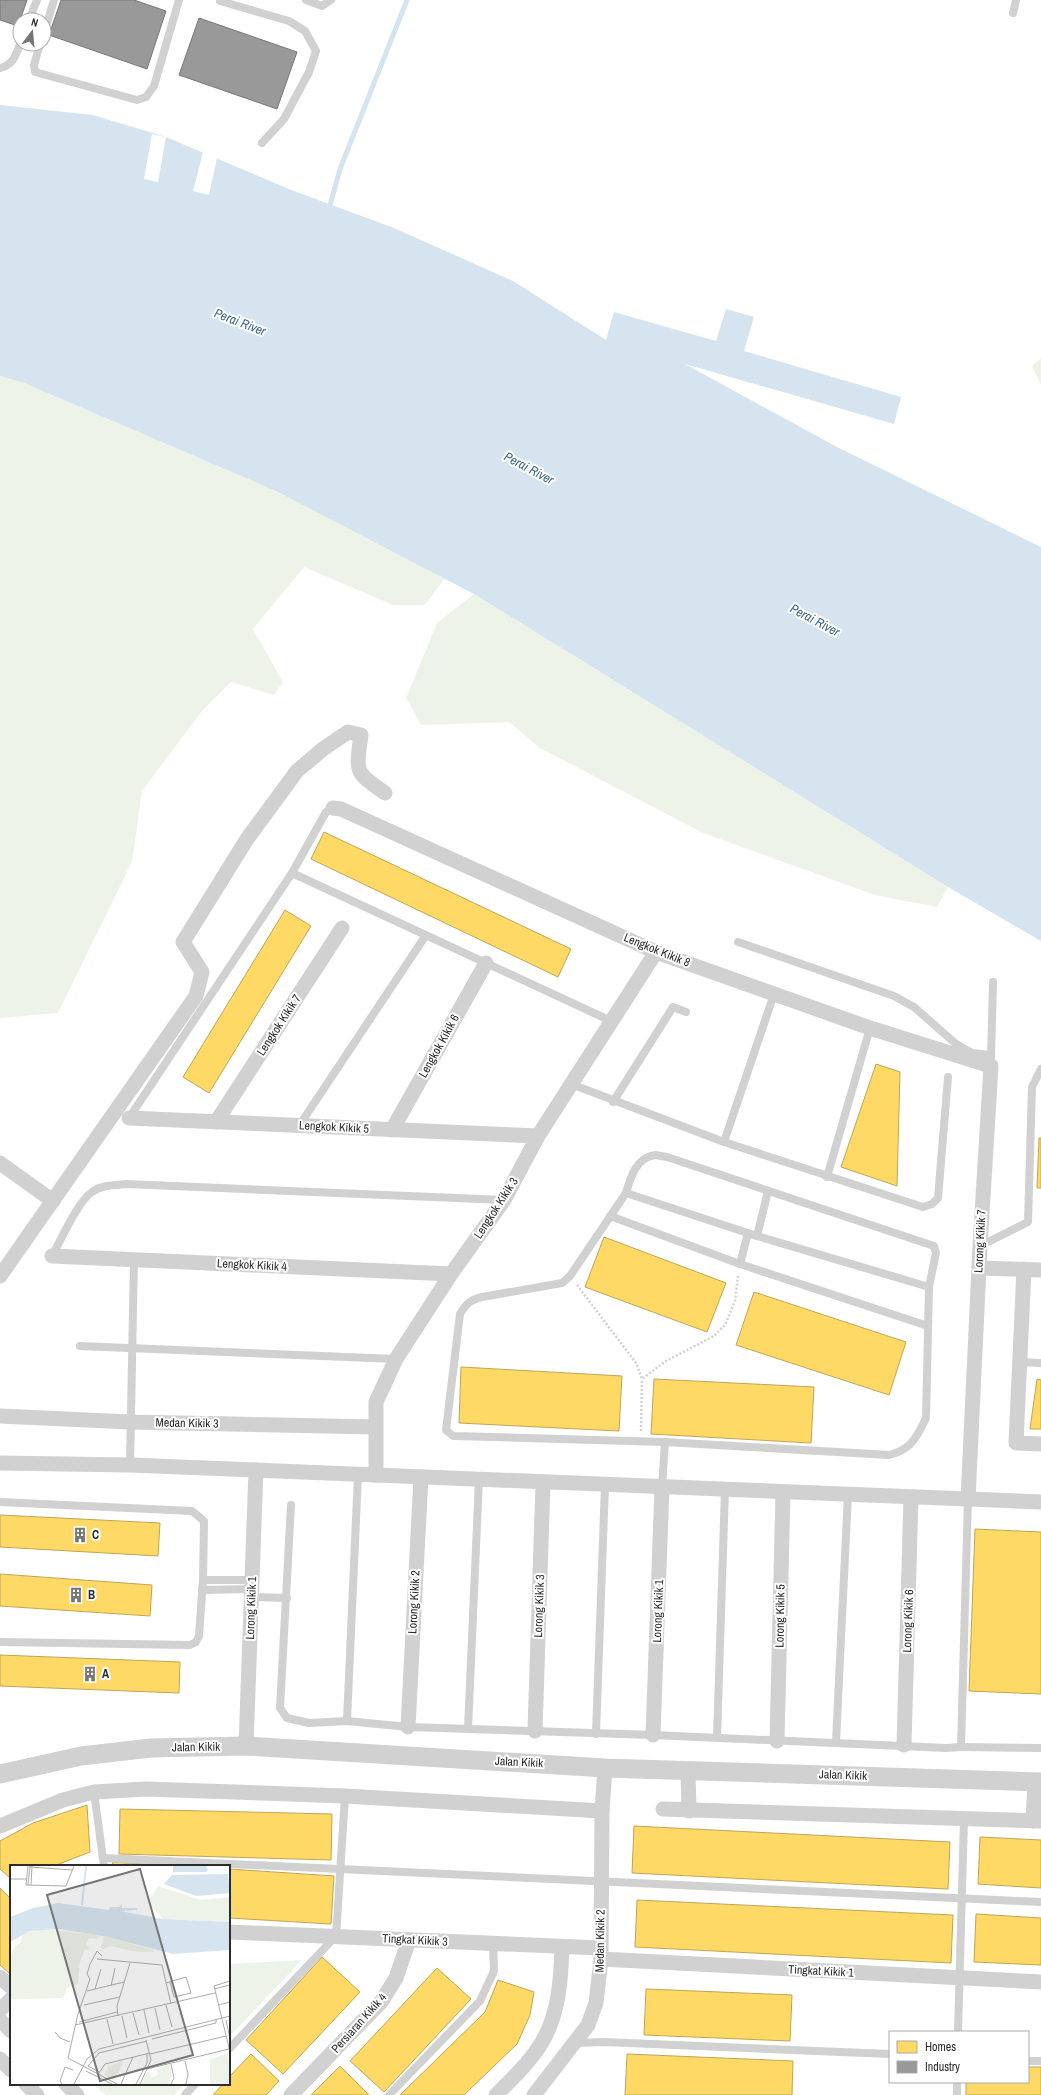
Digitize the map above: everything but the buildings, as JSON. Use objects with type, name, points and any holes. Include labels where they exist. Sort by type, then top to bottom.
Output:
[{"type":"street","points":[[0,1276],[196,996],[202,972],[183,942],[247,839],[297,771],[323,749],[348,732],[361,735],[357,764],[362,776],[385,793]]},
{"type":"street","name":"Lengkok Kikik 8","points":[[333,808],[341,809],[656,952],[870,1028],[991,1061]]},
{"type":"street","name":"Lengkok Kikik 7","points":[[216,1122],[342,928]]},
{"type":"street","name":"Lengkok Kikik 3","points":[[376,1475],[376,1402],[396,1359],[451,1274],[504,1200],[538,1136],[656,952]]},
{"type":"street","name":"Lengkok Kikik 6","points":[[392,1130],[486,963]]},
{"type":"street","name":"Lorong Kikik 7","points":[[968,1499],[980,1246],[991,1061]]},
{"type":"street","name":"Lengkok Kikik 5","points":[[129,1118],[538,1136]]},
{"type":"street","points":[[0,1163],[53,1201]]},
{"type":"street","name":"Lengkok Kikik 4","points":[[52,1256],[451,1274]]},
{"type":"street","points":[[979,1268],[1041,1270]]},
{"type":"street","points":[[1024,1269],[1016,1443],[1041,1444]]},
{"type":"street","name":"Medan Kikik 3","points":[[0,1416],[130,1422],[375,1428]]},
{"type":"street","points":[[0,1463],[130,1465],[1041,1502]]},
{"type":"street","name":"Lorong Kikik 1","points":[[246,1746],[256,1470]]},
{"type":"street","name":"Lorong Kikik 2","points":[[408,1727],[421,1477]]},
{"type":"street","name":"Lorong Kikik 3","points":[[535,1731],[543,1482]]},
{"type":"street","name":"Lorong Kikik 1","points":[[653,1735],[662,1487]]},
{"type":"street","name":"Lorong Kikik 5","points":[[777,1740],[783,1492]]},
{"type":"street","name":"Lorong Kikik 6","points":[[904,1745],[911,1497]]},
{"type":"street","name":"Jalan Kikik","points":[[0,1774],[81,1756],[151,1748],[246,1746],[605,1768],[1038,1782]]},
{"type":"street","name":"Medan Kikik 2","points":[[534,2095],[588,2024],[596,2003],[600,1954],[602,1811],[605,1768]]},
{"type":"street","points":[[688,1770],[689,1811]]},
{"type":"street","points":[[663,1809],[1037,1821],[1038,1782]]},
{"type":"street","points":[[0,1826],[63,1800],[94,1792],[146,1789],[345,1796],[602,1811]]},
{"type":"street","name":"Tingkat Kikik 3","points":[[230,1932],[562,1947],[600,1954]]},
{"type":"street","name":"Persiaran Kikik 4","points":[[291,2095],[381,2002],[396,1978],[409,1940]]},
{"type":"street","points":[[496,2095],[513,2078],[542,2042],[553,2017],[560,1982],[562,1947]]},
{"type":"street","name":"Tingkat Kikik 1","points":[[600,1954],[960,1979],[1041,1982]]},
{"type":"street","points":[[0,1977],[10,1986]]},
{"type":"street","points":[[0,2010],[10,2000]]},
{"type":"street","points":[[0,2020],[10,2029]]},
{"type":"street","points":[[0,2059],[10,2069]]},
{"type":"street","points":[[27,2085],[37,2095]]},
{"type":"street","points":[[67,2085],[77,2095]]},
{"type":"lane","points":[[32,12],[37,0]]},
{"type":"lane","points":[[50,12],[54,0]]},
{"type":"lane","points":[[38,52],[34,65],[35,72],[138,100],[146,97],[154,86],[179,0]]},
{"type":"lane","points":[[220,0],[289,21],[305,31],[316,50],[309,72],[284,119],[262,143]]},
{"type":"lane","points":[[306,0],[322,6],[331,0]]},
{"type":"lane","points":[[1014,13],[1016,0]]},
{"type":"lane","points":[[0,68],[6,67],[14,60],[17,52]]},
{"type":"lane","points":[[129,1118],[292,873],[326,812],[333,808]]},
{"type":"lane","points":[[292,873],[611,1021]]},
{"type":"lane","points":[[299,1126],[426,935]]},
{"type":"lane","points":[[738,942],[894,996],[914,1007],[956,1044],[991,1061]]},
{"type":"lane","name":"Lorong Kikik 7","points":[[991,1061],[993,982]]},
{"type":"lane","points":[[724,1142],[774,994]]},
{"type":"lane","points":[[613,1102],[673,1007],[686,1012]]},
{"type":"lane","points":[[827,1177],[870,1028]]},
{"type":"lane","points":[[980,1246],[1028,1222],[1032,1087],[1041,1069]]},
{"type":"lane","points":[[571,1084],[613,1102],[724,1142],[923,1208],[932,1204],[938,1198],[948,1077]]},
{"type":"lane","points":[[655,1155],[667,1157],[934,1246],[936,1253],[929,1287],[926,1418],[917,1436],[909,1446],[901,1452],[890,1455],[665,1442],[453,1436],[446,1430],[460,1314],[465,1306],[471,1300],[482,1296],[562,1283],[570,1276],[626,1193],[630,1178],[639,1161],[646,1156],[655,1155]]},
{"type":"lane","points":[[52,1256],[75,1213],[92,1192],[109,1185],[126,1184],[504,1200]]},
{"type":"lane","points":[[757,1236],[768,1191]]},
{"type":"lane","points":[[626,1193],[757,1236],[929,1287]]},
{"type":"lane","points":[[610,1216],[740,1264],[928,1326]]},
{"type":"lane","points":[[740,1264],[748,1233]]},
{"type":"lane","points":[[130,1465],[134,1259]]},
{"type":"lane","points":[[80,1346],[396,1359]]},
{"type":"lane","points":[[1020,1362],[1041,1363]]},
{"type":"lane","points":[[662,1487],[665,1442]]},
{"type":"lane","points":[[347,1722],[358,1475]]},
{"type":"lane","points":[[468,1729],[479,1479]]},
{"type":"lane","points":[[596,1734],[605,1485]]},
{"type":"lane","points":[[717,1738],[725,1489]]},
{"type":"lane","points":[[836,1742],[848,1494]]},
{"type":"lane","points":[[961,1748],[968,1499]]},
{"type":"lane","points":[[0,1502],[192,1511],[204,1521],[203,1580],[199,1636],[196,1642],[190,1644],[0,1642]]},
{"type":"lane","points":[[291,1505],[280,1708],[287,1718],[309,1723],[347,1722],[408,1727],[836,1742],[946,1748],[1041,1748]]},
{"type":"lane","points":[[203,1580],[252,1588],[287,1598]]},
{"type":"lane","points":[[202,1590],[252,1588]]},
{"type":"lane","points":[[94,1792],[103,1862],[192,1865]]},
{"type":"lane","points":[[230,2048],[336,1936],[345,1796]]},
{"type":"lane","points":[[958,2031],[963,1899],[964,1819]]},
{"type":"lane","points":[[230,1866],[601,1880],[1041,1902]]},
{"type":"lane","points":[[389,2095],[480,2001],[494,1971],[493,1943]]},
{"type":"lane","points":[[574,2043],[604,2042],[889,2054]]},
{"type":"lane","points":[[1029,2060],[1041,2061]]},
{"type":"lane","points":[[957,2083],[957,2095]]},
{"type":"lane","points":[[185,2095],[195,2085]]},
{"type":"path","points":[[642,1380],[666,1361],[714,1336],[725,1326],[734,1301],[740,1264]]},
{"type":"path","points":[[570,1276],[636,1363],[642,1380],[641,1442]]},
{"type":"shaded area","points":[[1041,358],[1041,385],[1032,366]]},
{"type":"shaded area","points":[[0,376],[24,383],[278,492],[445,578],[425,605],[393,605],[304,567],[253,629],[283,682],[274,695],[231,682],[202,711],[142,791],[132,862],[58,1013],[0,1018]]},
{"type":"shaded area","points":[[474,594],[948,887],[937,907],[875,895],[703,833],[540,748],[509,722],[421,725],[406,698],[437,623]]},
{"type":"shaded area","points":[[302,1960],[230,2036],[230,1964]]},
{"type":"shaded area","points":[[95,2085],[184,2085],[174,2095],[105,2095]]},
{"type":"water","name":"Perai River","points":[[0,105],[93,115],[166,137],[294,191],[394,228],[513,281],[606,340],[614,312],[716,341],[726,309],[754,317],[744,351],[901,397],[894,424],[685,364],[837,447],[1041,547],[1041,941],[948,887],[474,594],[278,492],[24,383],[0,376]]},
{"type":"pier","points":[[152,134],[166,137],[158,182],[144,179]]},
{"type":"pier","points":[[203,152],[217,158],[209,195],[193,191]]},
{"type":"waterway","points":[[329,209],[340,169],[407,0]]},
{"type":"place","name":"C","points":[[80,1535]]},
{"type":"place","name":"B","points":[[76,1595]]},
{"type":"place","name":"A","points":[[90,1674]]}]
